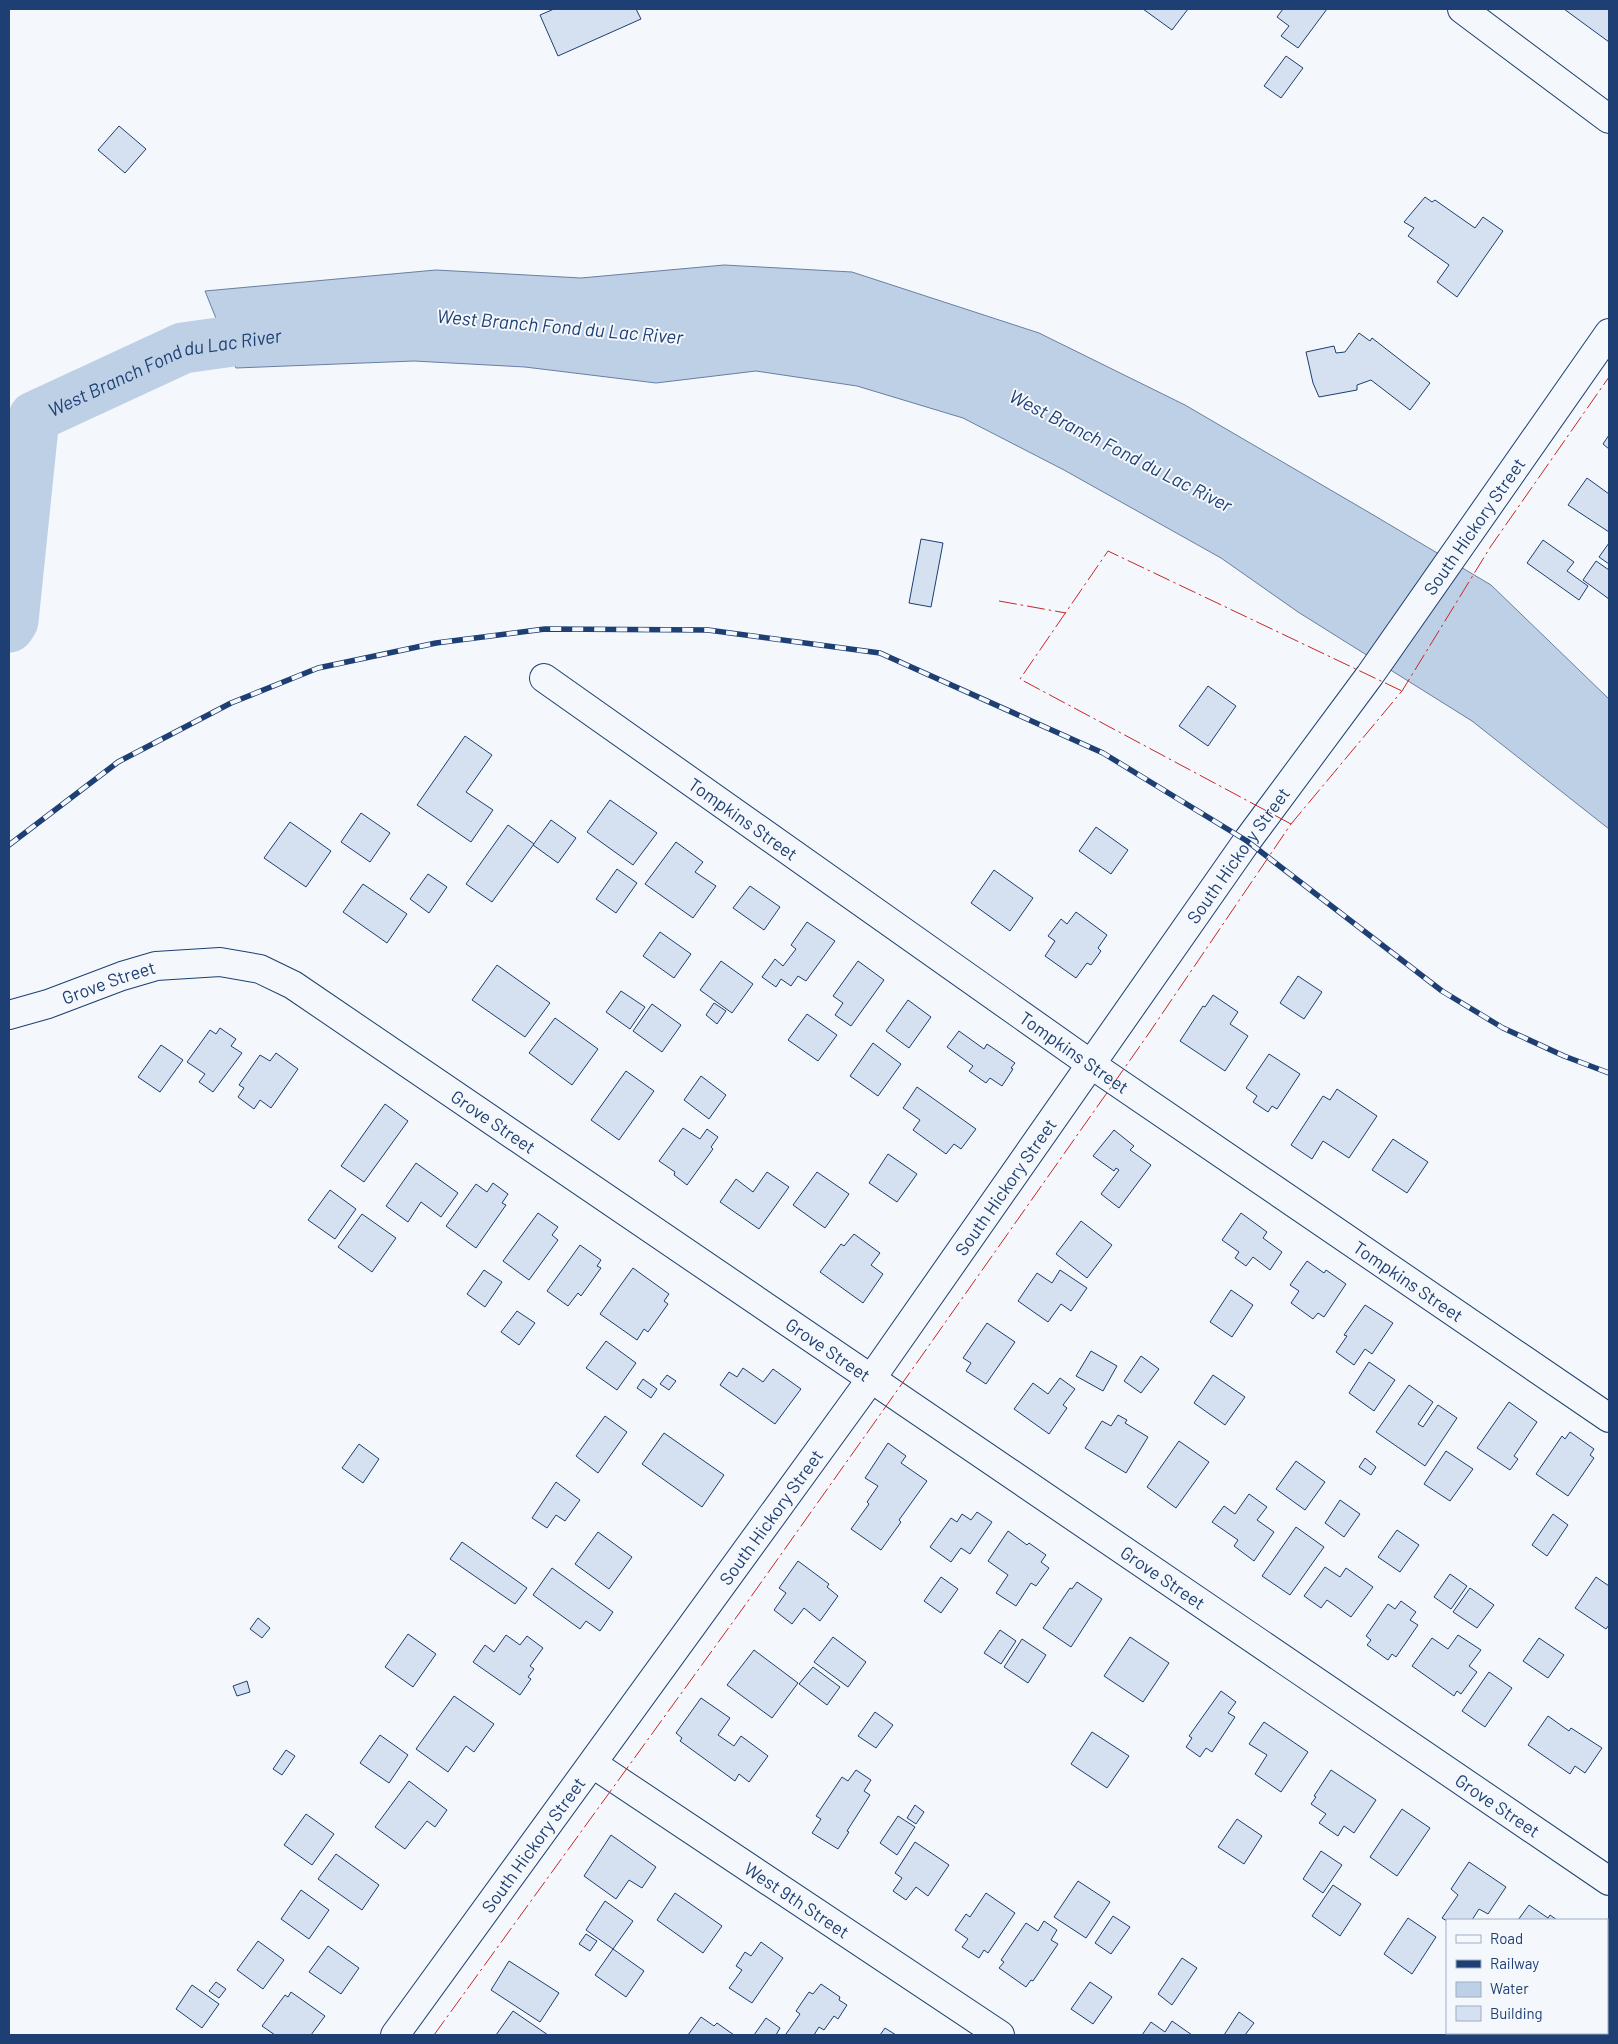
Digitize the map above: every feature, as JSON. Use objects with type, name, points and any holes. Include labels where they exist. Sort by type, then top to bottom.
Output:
[{"type":"street","points":[[1462,9],[1609,119]]},
{"type":"street","name":"South Hickory Street","points":[[395,2035],[871,1380],[1247,841],[1370,675],[1609,334]]},
{"type":"street","name":"Tompkins Street","points":[[544,678],[1092,1065],[1609,1418]]},
{"type":"street","name":"Grove Street","points":[[9,1015],[48,1004],[122,976],[156,966],[220,962],[269,972],[293,985],[1609,1881]]},
{"type":"street","name":"West 9th Street","points":[[593,1764],[1000,2035]]},
{"type":"water","points":[[724,265],[852,272],[1039,333],[1185,405],[1491,585],[1609,699],[1609,829],[1472,721],[1298,612],[1221,558],[1064,470],[963,418],[857,386],[756,371],[656,383],[525,367],[414,361],[236,368],[205,291],[436,270],[581,278]]},
{"type":"building","points":[[554,9],[636,9],[641,19],[558,56],[540,15]]},
{"type":"building","points":[[1143,9],[1188,9],[1172,30]]},
{"type":"building","points":[[1283,9],[1327,9],[1298,48],[1281,36],[1289,26],[1277,17]]},
{"type":"building","points":[[1564,9],[1609,9],[1609,42]]},
{"type":"building","points":[[1286,56],[1303,68],[1281,98],[1264,86]]},
{"type":"building","points":[[119,126],[146,149],[125,173],[98,150]]},
{"type":"building","points":[[1425,197],[1432,202],[1435,200],[1475,228],[1483,217],[1503,231],[1457,297],[1437,282],[1449,265],[1408,236],[1414,228],[1404,222]]},
{"type":"building","points":[[1359,333],[1370,341],[1372,338],[1430,383],[1410,410],[1371,380],[1357,385],[1357,390],[1319,397],[1313,383],[1306,352],[1334,346],[1336,353],[1345,352]]},
{"type":"building","points":[[1609,435],[1609,449],[1603,444]]},
{"type":"building","points":[[1587,478],[1609,494],[1609,532],[1568,505]]},
{"type":"building","points":[[921,539],[943,543],[931,607],[909,603]]},
{"type":"building","points":[[1543,540],[1574,562],[1567,571],[1588,586],[1579,600],[1527,563]]},
{"type":"building","points":[[1609,543],[1609,564],[1599,557]]},
{"type":"building","points":[[1596,561],[1609,570],[1609,599],[1583,580]]},
{"type":"building","points":[[1208,686],[1236,706],[1208,746],[1179,726]]},
{"type":"building","points":[[465,736],[492,755],[466,792],[493,810],[471,842],[417,805]]},
{"type":"building","points":[[610,800],[657,833],[633,865],[587,832]]},
{"type":"building","points":[[361,813],[390,833],[370,862],[341,842]]},
{"type":"building","points":[[551,820],[576,838],[558,863],[533,845]]},
{"type":"building","points":[[290,822],[331,851],[306,887],[264,858]]},
{"type":"building","points":[[508,825],[534,844],[492,902],[466,884]]},
{"type":"building","points":[[1096,827],[1128,850],[1111,874],[1079,851]]},
{"type":"building","points":[[676,842],[703,862],[695,872],[716,886],[693,918],[645,884]]},
{"type":"building","points":[[617,869],[637,883],[616,913],[596,899]]},
{"type":"building","points":[[994,870],[1033,898],[1010,931],[971,903]]},
{"type":"building","points":[[428,874],[447,887],[429,913],[410,899]]},
{"type":"building","points":[[363,884],[407,914],[387,943],[343,912]]},
{"type":"building","points":[[750,886],[780,907],[764,930],[733,908]]},
{"type":"building","points":[[1076,912],[1107,935],[1098,948],[1101,951],[1091,965],[1087,963],[1076,978],[1045,956],[1055,941],[1048,936],[1061,919],[1067,924]]},
{"type":"building","points":[[807,922],[835,941],[806,981],[798,976],[791,986],[781,979],[776,987],[762,977],[775,959],[783,966],[796,949],[791,945]]},
{"type":"building","points":[[660,932],[691,954],[674,978],[643,956]]},
{"type":"building","points":[[721,961],[753,984],[732,1013],[700,990]]},
{"type":"building","points":[[858,961],[884,980],[851,1026],[835,1015],[843,1003],[833,996]]},
{"type":"building","points":[[497,965],[550,1003],[525,1037],[472,1000]]},
{"type":"building","points":[[1298,976],[1322,992],[1304,1019],[1280,1003]]},
{"type":"building","points":[[621,991],[645,1007],[630,1029],[606,1012]]},
{"type":"building","points":[[1213,995],[1238,1012],[1230,1024],[1248,1036],[1225,1071],[1180,1041],[1203,1006],[1205,1007]]},
{"type":"building","points":[[908,1000],[931,1017],[909,1048],[886,1031]]},
{"type":"building","points":[[714,1003],[726,1011],[717,1024],[706,1015]]},
{"type":"building","points":[[652,1004],[681,1025],[662,1052],[633,1031]]},
{"type":"building","points":[[807,1014],[837,1035],[818,1061],[788,1040]]},
{"type":"building","points":[[555,1018],[598,1049],[572,1085],[529,1053]]},
{"type":"building","points":[[220,1028],[236,1039],[231,1046],[242,1053],[213,1092],[199,1082],[205,1074],[187,1062],[210,1030],[216,1034]]},
{"type":"building","points":[[959,1031],[984,1049],[987,1044],[1015,1063],[1002,1086],[990,1078],[986,1083],[969,1071],[973,1066],[947,1047]]},
{"type":"building","points":[[873,1043],[901,1064],[878,1096],[850,1076]]},
{"type":"building","points":[[161,1045],[183,1060],[160,1092],[138,1077]]},
{"type":"building","points":[[276,1053],[298,1069],[271,1108],[260,1100],[254,1109],[238,1097],[244,1088],[239,1085],[260,1055],[270,1061]]},
{"type":"building","points":[[1269,1054],[1300,1074],[1277,1109],[1272,1106],[1268,1112],[1253,1102],[1257,1096],[1246,1088]]},
{"type":"building","points":[[626,1071],[654,1091],[619,1140],[591,1120]]},
{"type":"building","points":[[701,1076],[726,1095],[709,1119],[684,1100]]},
{"type":"building","points":[[917,1087],[976,1129],[961,1149],[954,1144],[946,1154],[913,1130],[920,1120],[903,1108]]},
{"type":"building","points":[[1337,1089],[1377,1116],[1349,1158],[1323,1141],[1312,1159],[1291,1145],[1323,1096],[1330,1100]]},
{"type":"building","points":[[385,1104],[408,1121],[364,1182],[341,1166]]},
{"type":"building","points":[[683,1128],[700,1139],[707,1129],[718,1137],[711,1147],[713,1149],[687,1185],[674,1175],[675,1172],[659,1161]]},
{"type":"building","points":[[1114,1130],[1134,1146],[1130,1150],[1151,1165],[1119,1208],[1101,1194],[1119,1170],[1116,1168],[1114,1171],[1093,1156]]},
{"type":"building","points":[[1393,1139],[1428,1162],[1407,1193],[1372,1170]]},
{"type":"building","points":[[888,1154],[917,1174],[897,1202],[869,1183]]},
{"type":"building","points":[[416,1163],[458,1193],[441,1217],[421,1202],[408,1222],[386,1206]]},
{"type":"building","points":[[767,1172],[789,1187],[759,1229],[720,1202],[736,1179],[753,1192]]},
{"type":"building","points":[[817,1172],[849,1194],[825,1228],[793,1205]]},
{"type":"building","points":[[493,1183],[508,1194],[502,1203],[506,1205],[476,1248],[446,1226],[476,1184],[487,1192]]},
{"type":"building","points":[[330,1190],[356,1209],[335,1239],[308,1220]]},
{"type":"building","points":[[538,1213],[558,1227],[552,1235],[558,1240],[529,1280],[503,1261]]},
{"type":"building","points":[[1241,1213],[1267,1232],[1263,1238],[1282,1252],[1270,1270],[1253,1257],[1246,1266],[1235,1258],[1239,1252],[1222,1240]]},
{"type":"building","points":[[362,1214],[396,1238],[372,1272],[338,1247]]},
{"type":"building","points":[[1081,1221],[1112,1245],[1087,1278],[1056,1254]]},
{"type":"building","points":[[854,1234],[880,1253],[871,1265],[883,1274],[863,1303],[820,1272],[841,1244],[844,1246]]},
{"type":"building","points":[[580,1245],[601,1260],[597,1266],[601,1268],[581,1296],[578,1293],[568,1306],[547,1291]]},
{"type":"building","points":[[1307,1261],[1324,1273],[1326,1270],[1346,1284],[1324,1317],[1318,1313],[1313,1319],[1291,1303],[1299,1291],[1290,1285]]},
{"type":"building","points":[[633,1268],[669,1294],[664,1301],[668,1304],[648,1332],[644,1329],[637,1340],[600,1314]]},
{"type":"building","points":[[484,1270],[502,1282],[485,1307],[467,1294]]},
{"type":"building","points":[[1060,1270],[1087,1288],[1071,1311],[1061,1304],[1048,1322],[1018,1301],[1037,1273],[1052,1283]]},
{"type":"building","points":[[1231,1290],[1253,1305],[1232,1337],[1210,1322]]},
{"type":"building","points":[[1365,1305],[1393,1323],[1372,1354],[1365,1349],[1354,1365],[1336,1352],[1347,1336],[1344,1335]]},
{"type":"building","points":[[517,1311],[535,1323],[519,1345],[501,1332]]},
{"type":"building","points":[[987,1323],[1015,1342],[986,1384],[966,1371],[971,1363],[963,1358]]},
{"type":"building","points":[[606,1341],[636,1363],[617,1390],[586,1368]]},
{"type":"building","points":[[1091,1351],[1117,1366],[1103,1391],[1076,1376]]},
{"type":"building","points":[[1141,1356],[1159,1369],[1141,1393],[1124,1381]]},
{"type":"building","points":[[1369,1362],[1395,1380],[1374,1411],[1349,1393]]},
{"type":"building","points":[[743,1368],[763,1382],[773,1369],[801,1389],[775,1424],[720,1385],[729,1372],[737,1377]]},
{"type":"building","points":[[667,1375],[676,1381],[669,1390],[660,1384]]},
{"type":"building","points":[[1213,1375],[1245,1397],[1225,1425],[1194,1403]]},
{"type":"building","points":[[1060,1378],[1075,1389],[1063,1405],[1067,1408],[1049,1434],[1014,1409],[1033,1383],[1048,1394]]},
{"type":"building","points":[[643,1379],[657,1389],[651,1398],[637,1388]]},
{"type":"building","points":[[1409,1385],[1433,1402],[1418,1424],[1423,1427],[1438,1405],[1457,1418],[1425,1466],[1376,1432]]},
{"type":"building","points":[[1509,1402],[1537,1422],[1514,1456],[1518,1459],[1510,1470],[1477,1448]]},
{"type":"building","points":[[1118,1415],[1127,1420],[1125,1423],[1148,1437],[1126,1473],[1085,1448],[1102,1421],[1111,1426]]},
{"type":"building","points":[[605,1416],[627,1432],[598,1473],[576,1456]]},
{"type":"building","points":[[1570,1432],[1594,1449],[1590,1455],[1594,1458],[1568,1496],[1536,1474],[1562,1436],[1565,1439]]},
{"type":"building","points":[[664,1433],[724,1475],[702,1507],[642,1464]]},
{"type":"building","points":[[1179,1441],[1209,1462],[1176,1508],[1147,1487]]},
{"type":"building","points":[[888,1443],[906,1456],[901,1463],[927,1481],[899,1520],[901,1522],[881,1550],[851,1529],[869,1504],[867,1502],[878,1486],[865,1478]]},
{"type":"building","points":[[359,1444],[379,1459],[363,1483],[342,1468]]},
{"type":"building","points":[[1446,1451],[1473,1469],[1450,1501],[1424,1484]]},
{"type":"building","points":[[1365,1458],[1376,1467],[1371,1475],[1359,1467]]},
{"type":"building","points":[[1296,1461],[1325,1482],[1305,1510],[1276,1489]]},
{"type":"building","points":[[556,1482],[580,1500],[565,1521],[556,1515],[547,1528],[532,1518]]},
{"type":"building","points":[[1249,1494],[1267,1507],[1257,1520],[1274,1532],[1254,1561],[1234,1546],[1238,1540],[1212,1522],[1224,1506],[1235,1514]]},
{"type":"building","points":[[1340,1500],[1360,1514],[1344,1537],[1325,1523]]},
{"type":"building","points":[[977,1512],[992,1522],[970,1554],[961,1548],[951,1562],[930,1547],[951,1518],[957,1522],[962,1514],[971,1520]]},
{"type":"building","points":[[1553,1514],[1568,1525],[1547,1556],[1532,1545]]},
{"type":"building","points":[[1296,1527],[1324,1547],[1290,1595],[1262,1576]]},
{"type":"building","points":[[1397,1530],[1419,1545],[1400,1572],[1378,1557]]},
{"type":"building","points":[[1008,1531],[1027,1545],[1029,1543],[1046,1555],[1041,1562],[1049,1568],[1036,1586],[1031,1583],[1016,1606],[996,1593],[1008,1575],[988,1561]]},
{"type":"building","points":[[598,1532],[632,1557],[609,1589],[575,1564]]},
{"type":"building","points":[[462,1542],[527,1588],[515,1604],[450,1559]]},
{"type":"building","points":[[798,1561],[829,1584],[827,1587],[838,1596],[820,1621],[804,1608],[792,1624],[774,1610],[786,1593],[779,1588]]},
{"type":"building","points":[[1325,1567],[1340,1577],[1346,1568],[1373,1587],[1351,1617],[1327,1600],[1321,1608],[1304,1596]]},
{"type":"building","points":[[552,1568],[613,1612],[600,1631],[586,1621],[580,1629],[533,1595]]},
{"type":"building","points":[[1450,1574],[1467,1586],[1451,1609],[1434,1597]]},
{"type":"building","points":[[941,1577],[958,1589],[941,1613],[924,1601]]},
{"type":"building","points":[[1596,1577],[1609,1586],[1609,1625],[1606,1629],[1575,1608]]},
{"type":"building","points":[[1077,1582],[1102,1599],[1071,1647],[1043,1628],[1070,1588],[1072,1589]]},
{"type":"building","points":[[1470,1588],[1494,1605],[1477,1628],[1453,1612]]},
{"type":"building","points":[[1401,1601],[1416,1612],[1410,1620],[1418,1625],[1396,1657],[1392,1654],[1388,1660],[1367,1645],[1371,1640],[1366,1636],[1388,1604],[1395,1609]]},
{"type":"building","points":[[258,1618],[270,1628],[262,1638],[250,1629]]},
{"type":"building","points":[[1000,1630],[1016,1641],[1001,1664],[984,1653]]},
{"type":"building","points":[[408,1634],[436,1654],[413,1687],[385,1667]]},
{"type":"building","points":[[506,1635],[520,1645],[527,1636],[543,1648],[530,1666],[534,1669],[528,1677],[531,1679],[520,1695],[473,1662],[485,1645],[494,1652]]},
{"type":"building","points":[[1458,1635],[1481,1650],[1469,1666],[1477,1672],[1461,1694],[1457,1691],[1454,1696],[1412,1666],[1432,1638],[1448,1649]]},
{"type":"building","points":[[833,1637],[866,1662],[848,1687],[814,1662]]},
{"type":"building","points":[[1130,1637],[1169,1663],[1143,1702],[1104,1676]]},
{"type":"building","points":[[1539,1638],[1564,1655],[1548,1678],[1523,1661]]},
{"type":"building","points":[[1022,1639],[1046,1655],[1028,1683],[1004,1667]]},
{"type":"building","points":[[754,1650],[798,1683],[772,1718],[727,1685]]},
{"type":"building","points":[[813,1667],[840,1687],[827,1705],[799,1684]]},
{"type":"building","points":[[1489,1672],[1512,1688],[1485,1727],[1462,1711]]},
{"type":"building","points":[[247,1681],[250,1692],[237,1696],[233,1686]]},
{"type":"building","points":[[1221,1691],[1236,1702],[1228,1713],[1235,1717],[1212,1752],[1206,1748],[1200,1757],[1186,1747],[1192,1738],[1189,1736]]},
{"type":"building","points":[[454,1696],[494,1724],[474,1752],[466,1746],[448,1772],[416,1749]]},
{"type":"building","points":[[701,1698],[730,1718],[718,1735],[734,1746],[741,1736],[768,1756],[749,1782],[739,1774],[735,1781],[680,1741],[682,1738],[676,1733]]},
{"type":"building","points":[[875,1712],[893,1725],[876,1748],[858,1736]]},
{"type":"building","points":[[1548,1716],[1569,1731],[1571,1728],[1602,1748],[1585,1773],[1575,1766],[1570,1774],[1528,1745]]},
{"type":"building","points":[[1264,1722],[1308,1752],[1281,1792],[1255,1774],[1267,1755],[1249,1744]]},
{"type":"building","points":[[1092,1732],[1129,1756],[1107,1788],[1071,1764]]},
{"type":"building","points":[[380,1735],[408,1755],[389,1783],[360,1763]]},
{"type":"building","points":[[286,1750],[295,1756],[282,1775],[273,1769]]},
{"type":"building","points":[[856,1770],[871,1780],[864,1791],[870,1795],[838,1849],[812,1833],[821,1819],[816,1816],[842,1777],[848,1781]]},
{"type":"building","points":[[1331,1770],[1376,1800],[1354,1833],[1344,1826],[1338,1836],[1319,1823],[1326,1814],[1311,1804]]},
{"type":"building","points":[[409,1781],[447,1810],[435,1827],[427,1821],[405,1849],[375,1827]]},
{"type":"building","points":[[915,1805],[924,1812],[916,1824],[907,1818]]},
{"type":"building","points":[[1402,1809],[1430,1828],[1397,1876],[1370,1857]]},
{"type":"building","points":[[306,1814],[334,1834],[312,1865],[284,1845]]},
{"type":"building","points":[[898,1816],[915,1827],[897,1855],[880,1843]]},
{"type":"building","points":[[1237,1819],[1262,1836],[1244,1864],[1218,1847]]},
{"type":"building","points":[[611,1835],[656,1867],[642,1888],[629,1880],[616,1899],[584,1876]]},
{"type":"building","points":[[915,1842],[949,1865],[928,1896],[916,1887],[906,1900],[893,1891],[902,1878],[895,1873]]},
{"type":"building","points":[[1321,1851],[1342,1865],[1323,1893],[1303,1879]]},
{"type":"building","points":[[336,1854],[379,1885],[362,1910],[318,1879]]},
{"type":"building","points":[[1469,1862],[1506,1887],[1488,1914],[1479,1909],[1473,1919],[1446,1920],[1442,1918],[1458,1895],[1451,1889]]},
{"type":"building","points":[[1078,1881],[1110,1902],[1086,1938],[1054,1917]]},
{"type":"building","points":[[1333,1885],[1361,1904],[1340,1936],[1312,1916]]},
{"type":"building","points":[[301,1890],[329,1910],[309,1939],[281,1919]]},
{"type":"building","points":[[675,1893],[722,1926],[703,1953],[657,1920]]},
{"type":"building","points":[[986,1893],[1015,1913],[988,1953],[984,1950],[979,1958],[962,1947],[968,1939],[955,1930],[966,1914],[970,1917]]},
{"type":"building","points":[[605,1901],[633,1921],[613,1949],[586,1930]]},
{"type":"building","points":[[1529,1905],[1548,1918],[1550,1915],[1556,1919],[1519,1919]]},
{"type":"building","points":[[1113,1916],[1130,1927],[1111,1954],[1095,1943]]},
{"type":"building","points":[[1408,1918],[1436,1937],[1412,1974],[1384,1954]]},
{"type":"building","points":[[1044,1921],[1057,1930],[1051,1940],[1058,1944],[1033,1981],[1031,1980],[1026,1987],[999,1968],[1004,1962],[1001,1960],[1026,1923],[1038,1931]]},
{"type":"building","points":[[586,1934],[597,1941],[590,1951],[579,1944]]},
{"type":"building","points":[[258,1941],[284,1960],[263,1989],[237,1970]]},
{"type":"building","points":[[761,1942],[783,1958],[752,2003],[729,1988],[742,1970],[736,1966],[745,1952],[751,1956]]},
{"type":"building","points":[[328,1946],[359,1968],[341,1994],[309,1972]]},
{"type":"building","points":[[613,1949],[644,1971],[626,1997],[595,1975]]},
{"type":"building","points":[[1182,1958],[1197,1968],[1172,2005],[1158,1994]]},
{"type":"building","points":[[1608,1958],[1609,1958],[1609,2035],[1606,2034]]},
{"type":"building","points":[[509,1961],[559,1993],[540,2022],[491,1990]]},
{"type":"building","points":[[216,1982],[226,1989],[219,1998],[209,1991]]},
{"type":"building","points":[[1090,1982],[1112,1997],[1093,2024],[1071,2009]]},
{"type":"building","points":[[821,1984],[840,1997],[839,2000],[847,2005],[838,2019],[834,2016],[824,2030],[819,2027],[814,2035],[786,2034],[800,2014],[796,2011],[809,1992],[813,1994]]},
{"type":"building","points":[[192,1985],[219,2004],[202,2028],[176,2009]]},
{"type":"building","points":[[291,1992],[325,2016],[311,2035],[275,2035],[262,2026],[285,1995],[288,1997]]},
{"type":"building","points":[[513,2011],[548,2035],[496,2035]]},
{"type":"building","points":[[1239,2012],[1254,2023],[1245,2035],[1224,2035]]},
{"type":"building","points":[[701,2017],[714,2026],[717,2023],[734,2035],[688,2035]]},
{"type":"building","points":[[766,2018],[780,2028],[776,2035],[754,2035]]},
{"type":"building","points":[[1172,2021],[1192,2035],[1142,2035],[1151,2022],[1165,2032]]},
{"type":"building","points":[[885,2028],[896,2035],[880,2035]]},
{"type":"waterway","name":"West Branch Fond du Lac River","points":[[9,627],[13,621],[34,417],[183,348],[296,332]]},
{"type":"railway","points":[[9,845],[118,762],[231,703],[318,668],[436,643],[545,629],[708,630],[880,653],[1103,753],[1247,841],[1442,991],[1503,1028],[1564,1056],[1609,1073]]},
{"type":"power","points":[[434,2035],[743,1608],[923,1354],[1147,1036],[1291,824],[1402,691],[1491,546],[1609,377]]},
{"type":"power","points":[[1291,824],[1020,679],[1108,551],[1402,691]]},
{"type":"power","points":[[999,601],[1066,613]]}]
